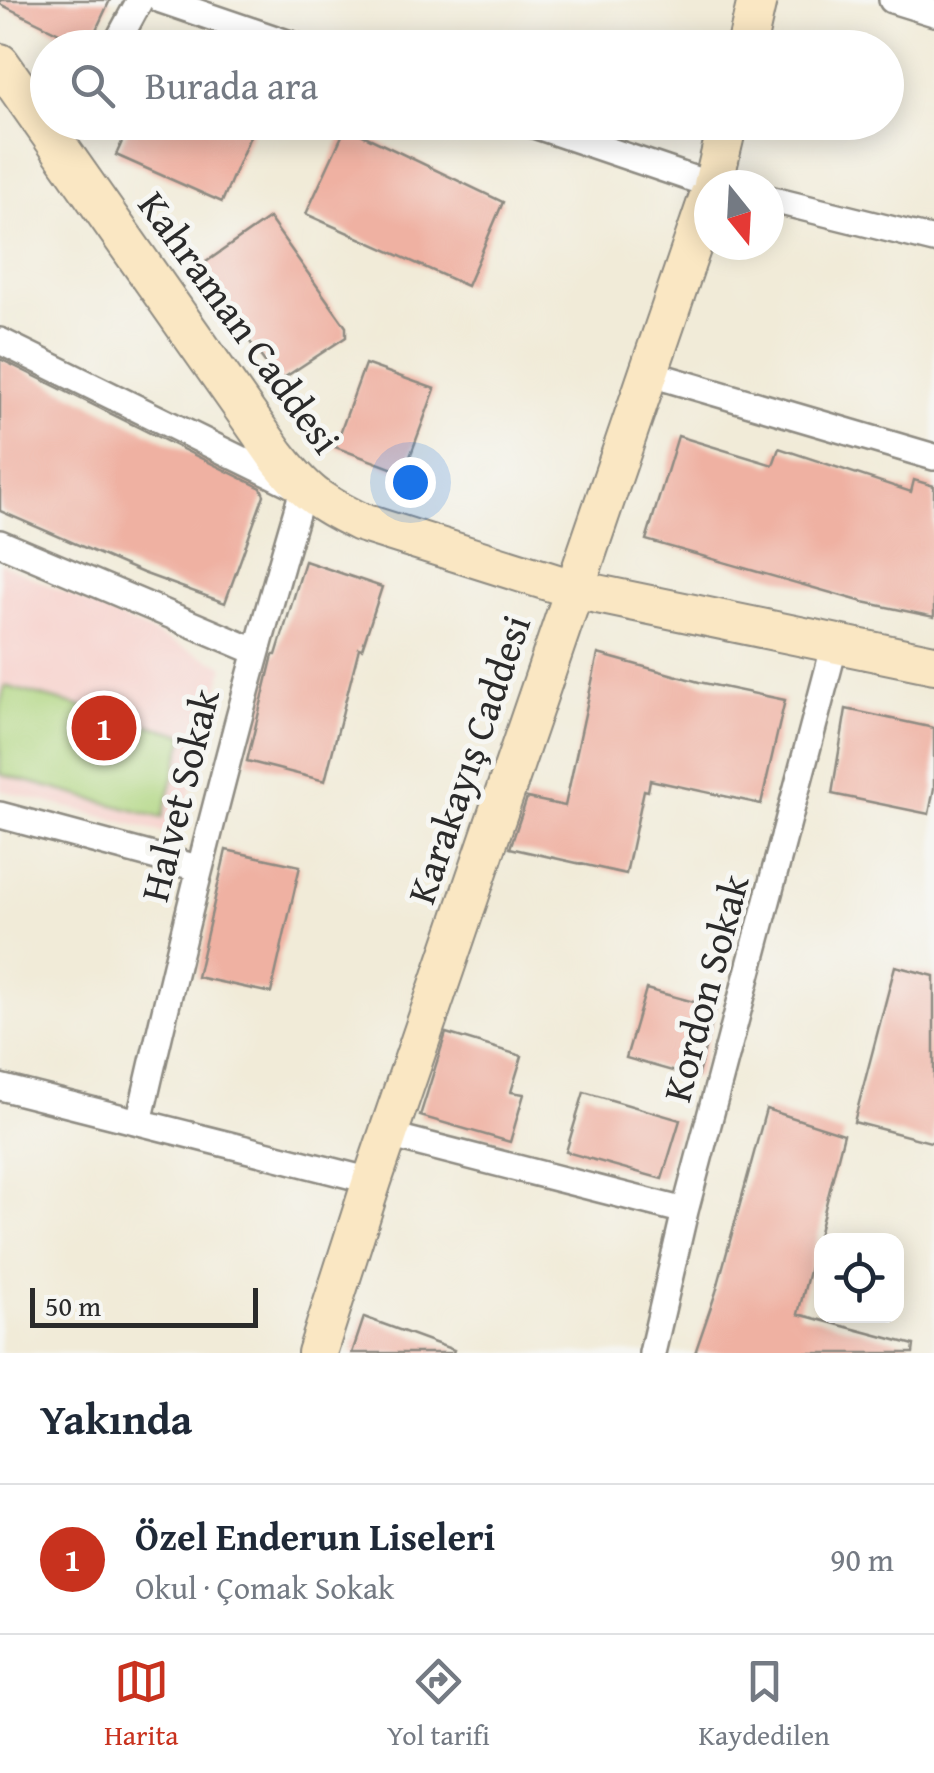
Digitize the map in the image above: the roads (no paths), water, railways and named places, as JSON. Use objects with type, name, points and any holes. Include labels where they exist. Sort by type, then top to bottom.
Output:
[{"type":"street","points":[[124,30],[140,0]]},
{"type":"street","points":[[161,0],[249,30]]},
{"type":"street","points":[[750,30],[757,0]]},
{"type":"street","points":[[892,0],[934,13]]},
{"type":"street","name":"Kahraman Caddesi","points":[[0,63],[30,96]]},
{"type":"street","name":"Kahraman Caddesi","points":[[69,140],[303,490],[360,522],[573,589],[934,664]]},
{"type":"street","points":[[578,140],[694,179]]},
{"type":"street","points":[[716,170],[723,140]]},
{"type":"street","points":[[784,204],[934,240]]},
{"type":"street","name":"Karakayış Caddesi","points":[[321,1346],[372,1181],[694,240]]},
{"type":"street","points":[[0,341],[303,490]]},
{"type":"street","points":[[648,373],[934,456]]},
{"type":"street","name":"Halvet Sokak","points":[[139,1122],[198,868],[255,651],[303,490]]},
{"type":"street","points":[[0,543],[255,651]]},
{"type":"street","name":"Kordon Sokak","points":[[652,1353],[684,1211],[834,644]]},
{"type":"street","points":[[0,814],[198,868]]},
{"type":"street","points":[[0,1088],[372,1181]]},
{"type":"street","points":[[388,1135],[684,1211]]},
{"type":"place","name":"Özel Enderun Liseleri","points":[[104,728]]}]
